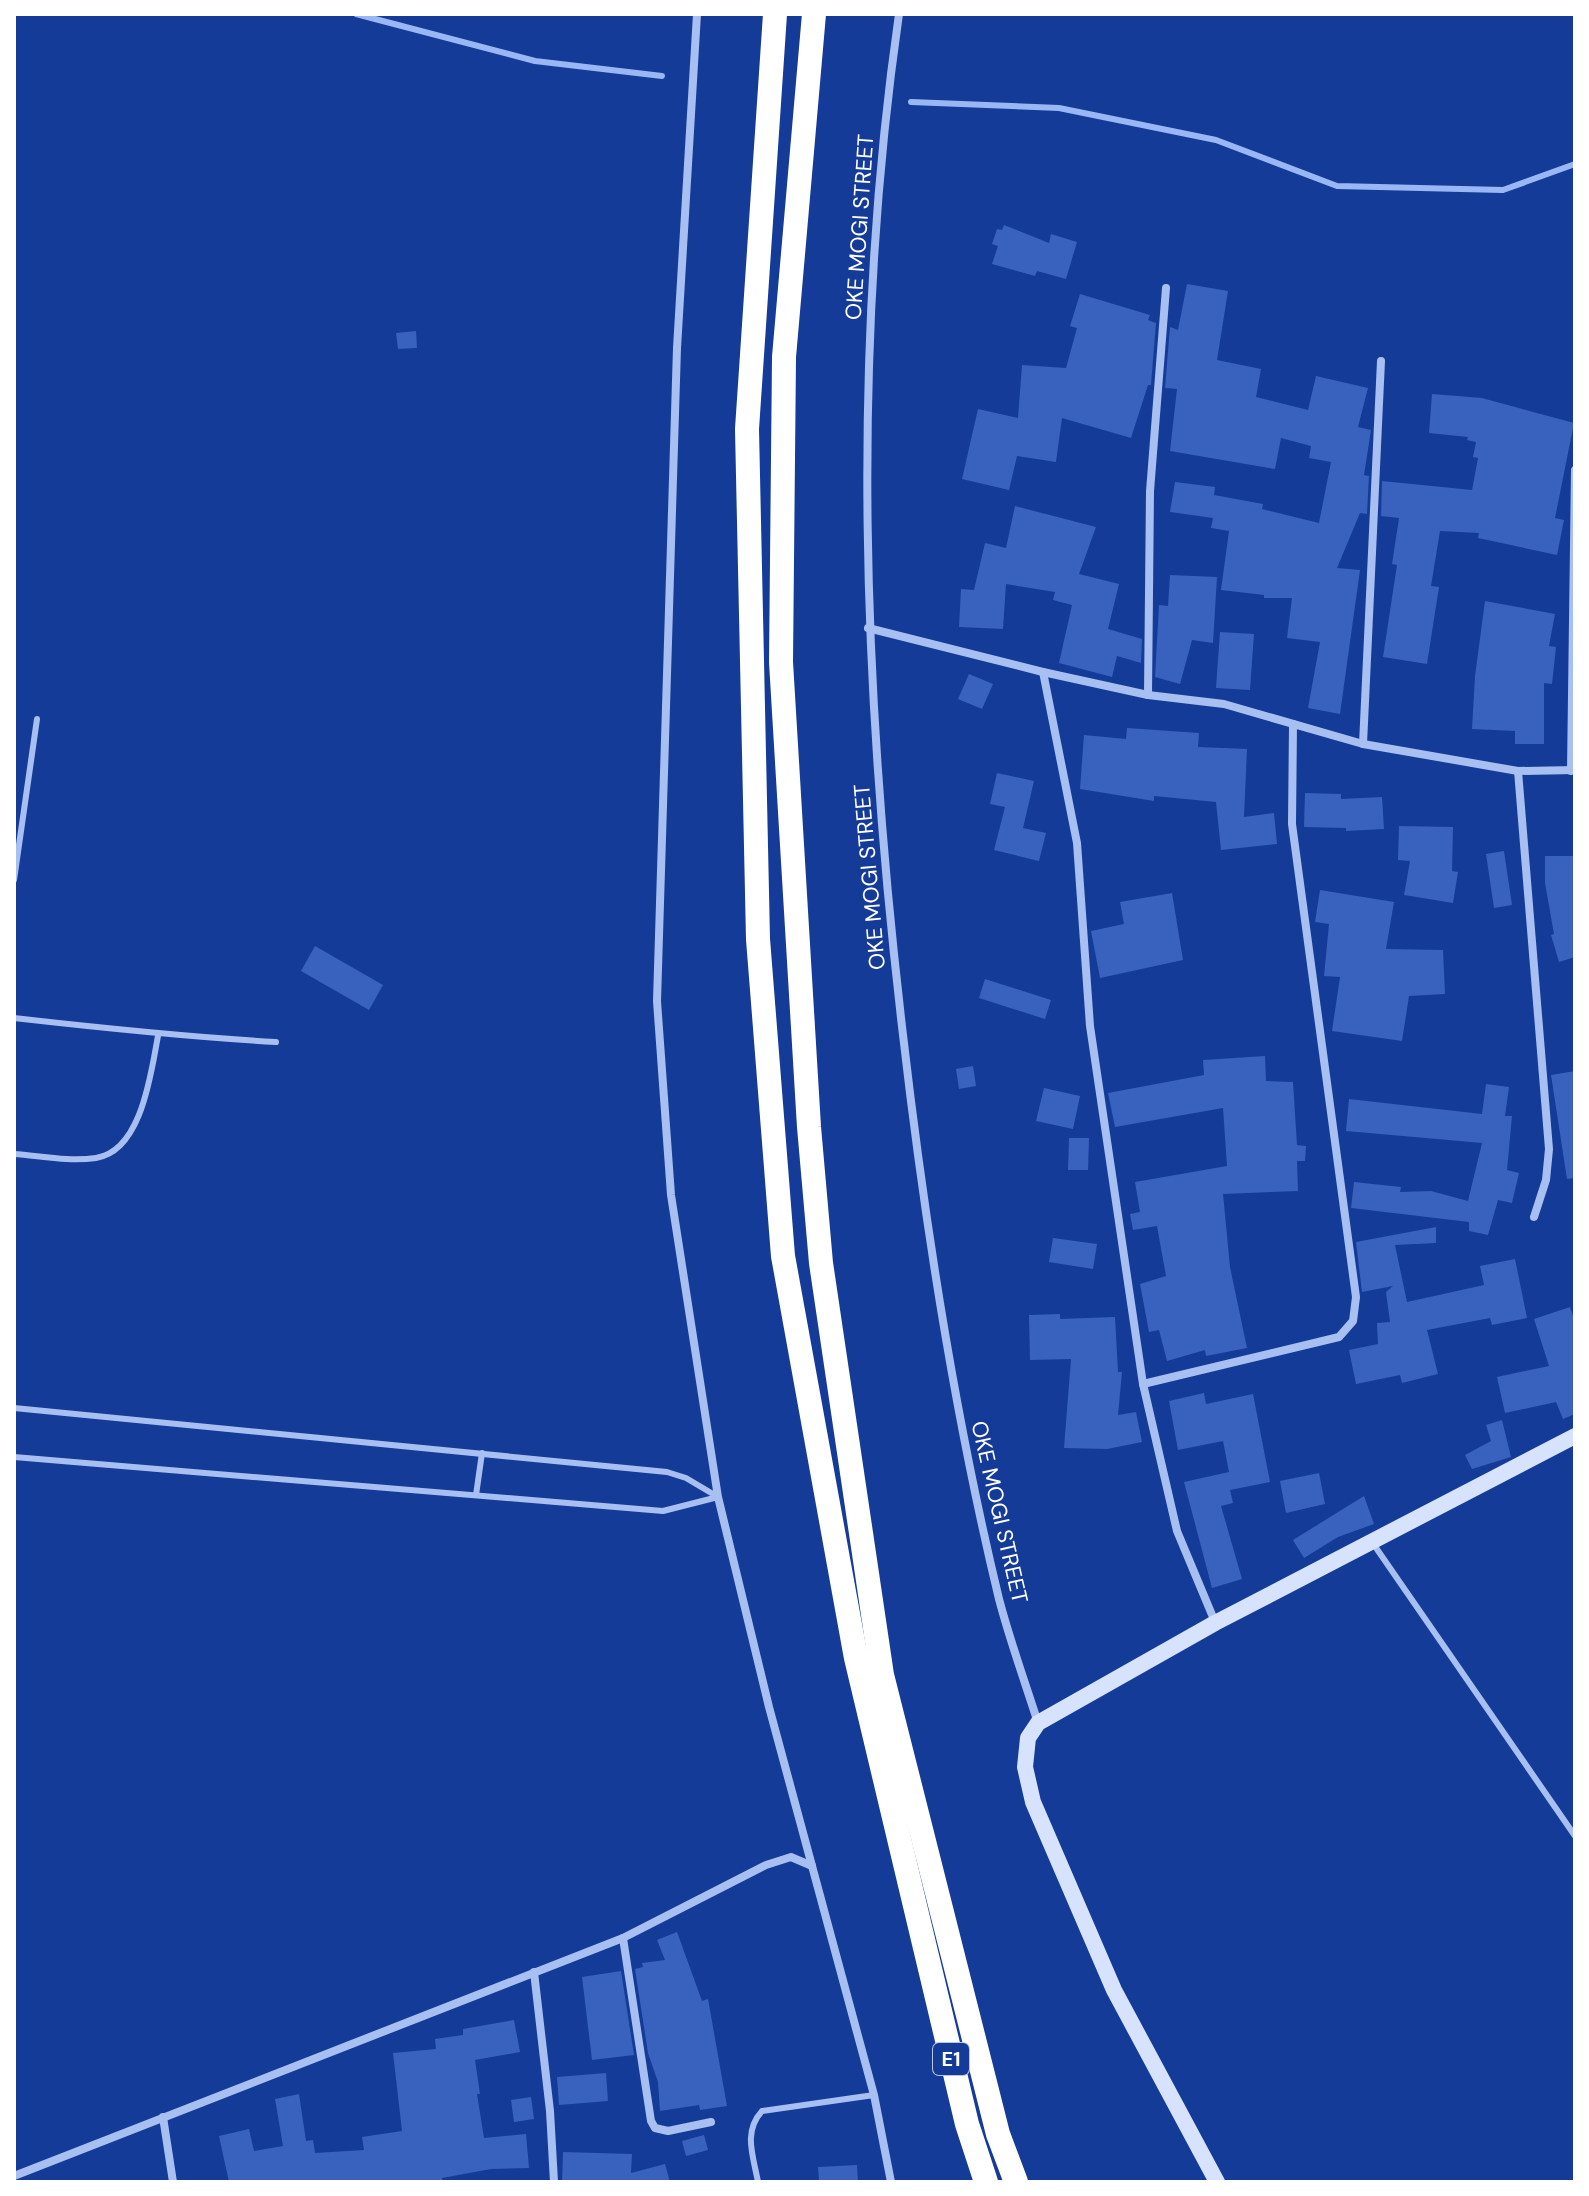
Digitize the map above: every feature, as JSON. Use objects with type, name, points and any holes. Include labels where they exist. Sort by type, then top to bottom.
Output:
[{"type":"highway","name":"E1","points":[[775,14],[747,429],[759,955],[783,1256],[856,1658],[967,2124],[986,2182]]},
{"type":"highway","name":"E1","points":[[814,14],[784,357],[781,662],[809,1127],[821,1263],[882,1675],[998,2134],[1016,2182]]},
{"type":"street","points":[[697,14],[677,348],[657,1001],[671,1195],[718,1497],[874,2095],[891,2182]]},
{"type":"street","name":"OKE MOGI STREET","points":[[899,14],[884,117],[867,384],[868,628],[882,843],[923,1198],[949,1370],[997,1587],[1038,1723]]},
{"type":"street","points":[[1148,695],[1150,491],[1166,288]]},
{"type":"street","points":[[1363,744],[1381,361]]},
{"type":"street","points":[[868,628],[1148,695],[1224,704],[1363,744],[1518,771],[1573,770],[1575,470]]},
{"type":"street","points":[[1043,672],[1077,843],[1090,1026],[1143,1384],[1177,1531],[1215,1623]]},
{"type":"street","points":[[1143,1384],[1339,1337],[1353,1321],[1356,1297],[1292,824],[1293,724]]},
{"type":"street","points":[[1518,771],[1549,1149],[1546,1180],[1534,1217]]},
{"type":"street","points":[[1217,2182],[1114,1990],[1033,1802],[1025,1767],[1028,1738],[1038,1723],[1215,1623],[1575,1436]]},
{"type":"street","points":[[14,2176],[623,1938],[766,1865],[791,1857],[812,1866]]},
{"type":"street","points":[[623,1938],[651,2121],[655,2128],[668,2131],[711,2122]]},
{"type":"street","points":[[534,1972],[550,2111],[554,2182]]},
{"type":"street","points":[[163,2117],[173,2182]]},
{"type":"lane","points":[[14,880],[37,719]]},
{"type":"lane","points":[[14,1018],[138,1030],[158,1036],[276,1042]]},
{"type":"lane","points":[[14,1154],[99,1158],[121,1144],[140,1116],[158,1036]]},
{"type":"lane","points":[[14,1408],[667,1472],[686,1478],[718,1497]]},
{"type":"lane","points":[[476,1495],[482,1453]]},
{"type":"lane","points":[[14,1457],[663,1511],[718,1497]]},
{"type":"lane","points":[[1372,1542],[1575,1836]]},
{"type":"lane","points":[[758,2182],[749,2134],[752,2122],[762,2111],[874,2095]]},
{"type":"building","points":[[1004,225],[1049,243],[1051,234],[1077,242],[1066,279],[1037,271],[1035,276],[992,264],[998,246],[992,244],[997,229],[1002,230]]},
{"type":"building","points":[[1187,284],[1228,291],[1217,360],[1261,369],[1256,397],[1308,410],[1316,376],[1368,388],[1358,427],[1371,430],[1364,475],[1369,476],[1367,514],[1360,513],[1337,568],[1360,570],[1340,714],[1308,708],[1320,642],[1287,638],[1292,598],[1264,598],[1264,595],[1221,590],[1229,531],[1211,528],[1213,518],[1170,512],[1175,482],[1215,487],[1214,495],[1263,504],[1262,509],[1319,523],[1331,462],[1309,458],[1311,446],[1281,438],[1275,469],[1170,451],[1177,389],[1165,388],[1170,327],[1178,330]]},
{"type":"building","points":[[1080,294],[1150,315],[1148,320],[1156,323],[1151,385],[1148,385],[1131,438],[1062,418],[1056,462],[1017,456],[1009,490],[962,479],[978,409],[1018,418],[1022,365],[1066,368],[1077,328],[1070,326]]},
{"type":"building","points":[[416,331],[417,348],[398,349],[396,333]]},
{"type":"building","points":[[1432,394],[1482,398],[1574,423],[1555,518],[1564,520],[1557,555],[1478,538],[1479,533],[1440,531],[1431,586],[1439,587],[1427,664],[1383,657],[1397,565],[1392,564],[1399,518],[1381,516],[1382,481],[1472,490],[1478,458],[1473,457],[1476,442],[1467,440],[1468,437],[1429,433]]},
{"type":"building","points":[[1015,506],[1096,527],[1079,574],[1119,584],[1108,629],[1142,639],[1141,663],[1117,656],[1112,677],[1059,663],[1072,605],[1053,600],[1055,592],[1006,584],[1003,629],[959,627],[961,589],[974,590],[985,543],[1006,548]]},
{"type":"building","points":[[1170,575],[1217,577],[1213,643],[1192,640],[1180,684],[1155,677],[1159,605],[1168,606]]},
{"type":"building","points":[[1485,601],[1555,614],[1549,646],[1556,647],[1552,684],[1544,683],[1544,744],[1515,744],[1515,731],[1472,729]]},
{"type":"building","points":[[1220,632],[1254,634],[1250,690],[1216,688]]},
{"type":"building","points":[[969,674],[993,684],[982,709],[958,699]]},
{"type":"building","points":[[1127,728],[1199,733],[1198,747],[1247,749],[1244,817],[1274,813],[1277,844],[1221,850],[1216,802],[1154,796],[1154,801],[1080,789],[1084,735],[1126,739]]},
{"type":"building","points":[[997,773],[1034,781],[1023,828],[1046,833],[1039,861],[994,850],[1005,807],[990,804]]},
{"type":"building","points":[[1305,793],[1341,794],[1341,799],[1382,797],[1384,829],[1346,831],[1346,828],[1304,827]]},
{"type":"building","points":[[1399,826],[1453,827],[1452,871],[1458,872],[1453,903],[1404,895],[1410,861],[1398,860]]},
{"type":"building","points":[[1504,851],[1512,905],[1494,908],[1486,854]]},
{"type":"building","points":[[1545,856],[1575,856],[1575,957],[1559,962],[1551,935],[1554,934],[1545,883]]},
{"type":"building","points":[[1320,890],[1394,902],[1386,949],[1443,950],[1445,994],[1409,996],[1402,1041],[1332,1031],[1340,977],[1324,976],[1329,924],[1315,922]]},
{"type":"building","points":[[1172,893],[1183,960],[1100,978],[1091,931],[1124,924],[1120,902]]},
{"type":"building","points":[[315,946],[383,985],[369,1010],[301,971]]},
{"type":"building","points":[[985,979],[1051,1000],[1045,1019],[979,998]]},
{"type":"building","points":[[1265,1056],[1266,1081],[1293,1082],[1297,1145],[1306,1146],[1305,1161],[1297,1161],[1298,1191],[1223,1194],[1230,1267],[1247,1348],[1206,1356],[1205,1350],[1167,1361],[1159,1330],[1149,1332],[1140,1284],[1166,1276],[1157,1226],[1133,1230],[1130,1214],[1140,1212],[1135,1182],[1227,1166],[1223,1108],[1115,1127],[1108,1093],[1204,1075],[1203,1060]]},
{"type":"building","points":[[973,1066],[976,1086],[959,1089],[956,1069]]},
{"type":"building","points":[[1575,1071],[1575,1178],[1567,1179],[1551,1075]]},
{"type":"building","points":[[1486,1084],[1509,1087],[1505,1116],[1512,1116],[1507,1170],[1519,1173],[1512,1203],[1498,1200],[1488,1235],[1469,1231],[1469,1222],[1351,1208],[1354,1182],[1401,1187],[1400,1192],[1431,1191],[1468,1201],[1482,1143],[1346,1131],[1349,1099],[1482,1114]]},
{"type":"building","points":[[1044,1088],[1080,1096],[1073,1129],[1036,1121]]},
{"type":"building","points":[[1069,1138],[1089,1138],[1088,1170],[1068,1170]]},
{"type":"building","points":[[1436,1227],[1436,1243],[1395,1245],[1407,1302],[1484,1285],[1480,1266],[1515,1259],[1527,1318],[1492,1325],[1490,1318],[1427,1330],[1438,1374],[1402,1383],[1400,1375],[1356,1384],[1349,1350],[1378,1344],[1377,1323],[1390,1322],[1386,1292],[1393,1286],[1362,1292],[1356,1242]]},
{"type":"building","points":[[1053,1238],[1097,1244],[1093,1269],[1049,1262]]},
{"type":"building","points":[[1570,1307],[1575,1322],[1575,1414],[1563,1419],[1556,1402],[1505,1413],[1497,1377],[1549,1366],[1534,1319]]},
{"type":"building","points":[[1060,1314],[1060,1319],[1115,1317],[1118,1372],[1122,1372],[1118,1415],[1136,1412],[1142,1442],[1107,1449],[1064,1448],[1071,1359],[1030,1360],[1029,1315]]},
{"type":"building","points":[[1204,1393],[1206,1404],[1253,1394],[1270,1482],[1230,1490],[1233,1503],[1221,1506],[1242,1579],[1212,1588],[1184,1482],[1229,1472],[1223,1441],[1178,1450],[1169,1401]]},
{"type":"building","points":[[1502,1420],[1511,1457],[1472,1469],[1465,1455],[1491,1441],[1486,1425]]},
{"type":"building","points":[[1319,1473],[1325,1504],[1286,1513],[1280,1481]]},
{"type":"building","points":[[1364,1496],[1374,1524],[1338,1537],[1304,1558],[1293,1540]]},
{"type":"building","points":[[677,1932],[702,2001],[708,1999],[727,2106],[700,2110],[699,2105],[660,2111],[658,2082],[648,2053],[635,1969],[643,1967],[642,1963],[665,1960],[657,1940]]},
{"type":"building","points":[[621,1971],[634,2055],[592,2060],[582,1977]]},
{"type":"building","points":[[514,2020],[520,2052],[475,2060],[480,2094],[477,2094],[484,2138],[526,2134],[529,2168],[491,2169],[442,2178],[443,2182],[229,2182],[219,2136],[249,2129],[254,2151],[283,2146],[275,2099],[299,2094],[306,2141],[313,2140],[315,2153],[364,2150],[362,2137],[402,2131],[393,2053],[436,2049],[435,2039],[463,2035],[463,2029]]},
{"type":"building","points":[[606,2073],[608,2101],[559,2105],[557,2077]]},
{"type":"building","points":[[531,2097],[534,2119],[514,2122],[511,2100]]},
{"type":"building","points":[[704,2135],[708,2150],[686,2156],[682,2141]]},
{"type":"building","points":[[563,2152],[632,2154],[631,2173],[665,2164],[670,2182],[562,2182]]},
{"type":"building","points":[[857,2165],[858,2182],[819,2182],[818,2167]]},
{"type":"waterway","points":[[356,14],[535,61],[662,76]]},
{"type":"waterway","points":[[911,102],[1059,108],[1216,140],[1337,186],[1503,190],[1575,164]]}]
